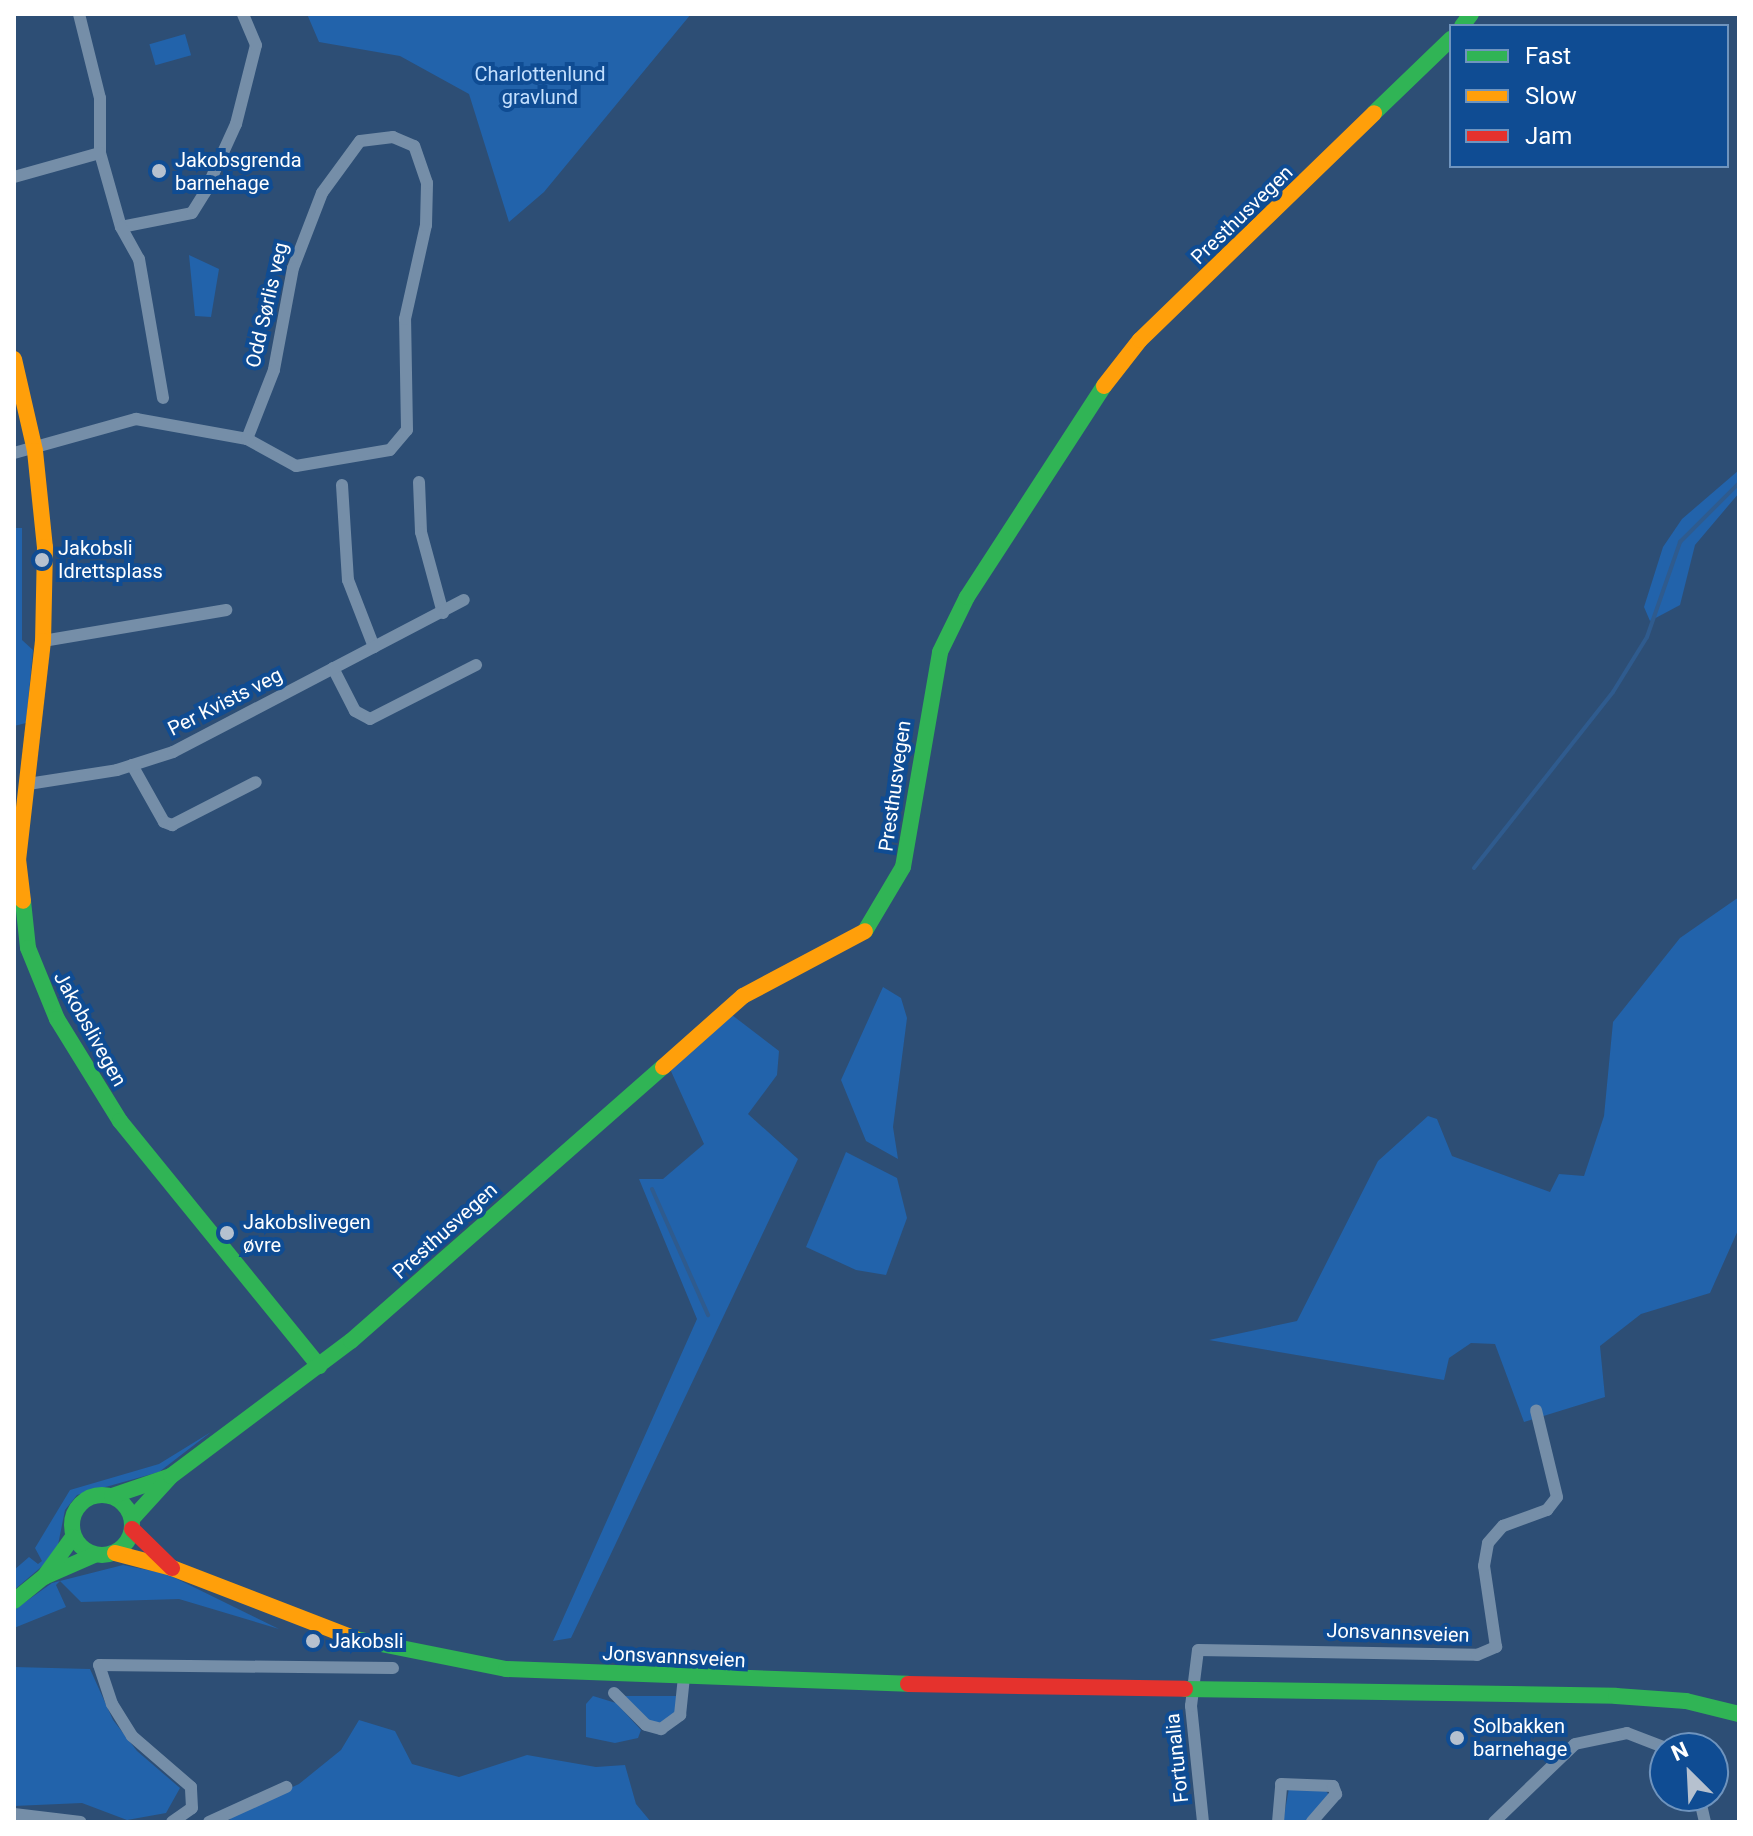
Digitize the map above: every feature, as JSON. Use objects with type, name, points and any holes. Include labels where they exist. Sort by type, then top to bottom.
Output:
[{"type":"street","points":[[79,14],[100,98],[100,153],[121,227],[139,259],[163,398]]},
{"type":"street","points":[[121,227],[192,213],[205,192],[236,124],[256,45],[243,14]]},
{"type":"street","name":"Presthusvegen","points":[[132,1524],[171,1476],[319,1366],[743,996],[798,962],[857,939],[872,924],[903,867],[940,652],[967,597],[1089,405],[1140,340],[1449,41]]},
{"type":"street","name":"Odd Sørlis veg","points":[[14,453],[35,451],[136,419],[247,439],[296,466],[375,456],[407,430],[405,319],[426,225],[427,183],[414,146],[393,137],[360,141],[322,193],[293,268],[274,370],[247,439]]},
{"type":"street","points":[[14,177],[100,153]]},
{"type":"street","name":"Jakobslivegen","points":[[14,359],[35,451],[45,547],[43,641],[28,784],[16,859],[21,913],[34,965],[100,1092],[319,1366]]},
{"type":"street","points":[[419,482],[421,532],[443,613]]},
{"type":"street","points":[[342,485],[348,580],[374,647]]},
{"type":"street","name":"Per Kvists veg","points":[[28,784],[132,765],[200,740],[464,600]]},
{"type":"street","points":[[43,641],[226,610]]},
{"type":"street","points":[[333,668],[355,711],[370,719],[476,665]]},
{"type":"street","points":[[132,765],[164,822],[172,825],[256,782]]},
{"type":"street","name":"Jonsvannsveien","points":[[1192,1690],[1198,1650],[1209,1648],[1477,1655],[1493,1651],[1499,1635],[1484,1566],[1488,1543],[1503,1526],[1547,1510],[1557,1497],[1536,1410]]},
{"type":"street","name":"Presthusvegen","points":[[112,1496],[171,1476]]},
{"type":"street","points":[[14,1601],[44,1577],[94,1555],[115,1553],[132,1524],[112,1496],[95,1495],[79,1504],[71,1520],[73,1537],[44,1577]]},
{"type":"street","name":"Jonsvannsveien","points":[[132,1524],[172,1568]]},
{"type":"street","points":[[73,1537],[94,1555]]},
{"type":"street","name":"Jonsvannsveien","points":[[115,1553],[172,1568],[269,1611],[404,1652],[506,1669],[684,1678],[1616,1696],[1686,1701],[1739,1714]]},
{"type":"street","points":[[172,1822],[192,1808],[191,1787],[132,1736],[112,1704],[99,1665],[393,1668]]},
{"type":"street","points":[[614,1693],[646,1725],[661,1729],[680,1715],[684,1678]]},
{"type":"street","name":"Fortunalia","points":[[1192,1690],[1203,1822]]},
{"type":"street","points":[[1494,1822],[1575,1744],[1627,1733],[1649,1741]]},
{"type":"street","points":[[1278,1822],[1281,1784],[1333,1786],[1336,1794],[1312,1822]]},
{"type":"street","points":[[209,1822],[286,1787]]},
{"type":"street","points":[[14,1814],[81,1822]]},
{"type":"green space","name":"Charlottenlund gravlund","points":[[307,14],[691,14],[544,192],[509,222],[469,94],[400,56],[319,42]]},
{"type":"green space","points":[[185,34],[191,55],[155,65],[149,44]]},
{"type":"green space","points":[[189,255],[219,269],[211,317],[195,316]]},
{"type":"green space","points":[[1739,470],[1739,493],[1695,545],[1680,605],[1650,621],[1644,607],[1663,547],[1682,519]]},
{"type":"green space","points":[[14,515],[15,528],[22,528],[22,640],[33,650],[26,723],[14,726]]},
{"type":"green space","points":[[1739,897],[1739,1228],[1710,1293],[1641,1314],[1600,1346],[1605,1397],[1524,1422],[1495,1344],[1471,1343],[1449,1358],[1444,1380],[1209,1340],[1297,1321],[1378,1161],[1428,1116],[1437,1119],[1452,1156],[1550,1192],[1559,1174],[1584,1176],[1604,1116],[1613,1022],[1680,938]]},
{"type":"green space","points":[[883,987],[901,998],[907,1018],[893,1127],[898,1159],[866,1141],[841,1080]]},
{"type":"green space","points":[[732,1015],[779,1051],[777,1075],[748,1114],[798,1159],[571,1638],[553,1641],[697,1319],[639,1179],[663,1179],[704,1144],[670,1069]]},
{"type":"green space","points":[[846,1152],[897,1178],[907,1218],[886,1275],[856,1270],[806,1247]]},
{"type":"green space","points":[[211,1432],[159,1472],[77,1495],[65,1510],[58,1545],[46,1563],[14,1590],[14,1570],[29,1557],[38,1564],[42,1561],[35,1548],[70,1490],[159,1464]]},
{"type":"green space","points":[[123,1565],[167,1574],[279,1629],[179,1599],[81,1602],[60,1581],[56,1585],[66,1607],[14,1628],[14,1610],[52,1583]]},
{"type":"green space","points":[[14,1667],[90,1669],[113,1720],[137,1751],[180,1788],[166,1813],[127,1820],[82,1803],[14,1806]]},
{"type":"green space","points":[[593,1696],[616,1703],[641,1730],[638,1738],[615,1743],[586,1737],[586,1704]]},
{"type":"green space","points":[[625,1696],[676,1696],[678,1708],[667,1722],[652,1723]]},
{"type":"green space","points":[[359,1720],[395,1731],[412,1764],[459,1777],[527,1755],[596,1767],[625,1765],[636,1804],[651,1822],[228,1822],[235,1813],[299,1784],[341,1750]]},
{"type":"green space","points":[[1289,1788],[1326,1791],[1329,1795],[1305,1822],[1283,1822]]},
{"type":"waterway","points":[[1474,868],[1613,692],[1647,637],[1680,542],[1739,483]]},
{"type":"waterway","points":[[652,1189],[708,1315]]},
{"type":"traffic: fast","points":[[1464,24],[1471,14]]},
{"type":"traffic: fast","points":[[1374,113],[1449,41]]},
{"type":"traffic: fast","points":[[865,931],[903,867],[940,652],[967,597],[1104,386]]},
{"type":"traffic: fast","points":[[23,901],[28,948],[57,1019],[120,1121],[319,1366]]},
{"type":"traffic: fast","points":[[132,1519],[171,1476],[351,1341],[663,1067]]},
{"type":"traffic: fast","points":[[112,1496],[171,1476]]},
{"type":"traffic: fast","points":[[102,1495],[124,1503],[132,1525],[124,1547],[102,1555],[80,1547],[72,1525],[80,1503],[102,1495]]},
{"type":"traffic: fast","points":[[14,1601],[44,1577],[73,1537]]},
{"type":"traffic: fast","points":[[44,1577],[94,1555]]},
{"type":"traffic: fast","points":[[356,1639],[506,1669],[908,1684]]},
{"type":"traffic: fast","points":[[1185,1689],[1616,1696],[1686,1701],[1739,1714]]},
{"type":"traffic: slow","points":[[1104,386],[1140,340],[1374,113]]},
{"type":"traffic: slow","points":[[14,359],[35,451],[45,547],[43,641],[18,859],[23,901]]},
{"type":"traffic: slow","points":[[663,1067],[743,996],[865,931]]},
{"type":"traffic: slow","points":[[115,1553],[172,1568],[356,1639]]},
{"type":"traffic: jam","points":[[132,1529],[172,1568]]},
{"type":"traffic: jam","points":[[908,1684],[1185,1689]]},
{"type":"place","name":"Jakobsgrenda barnehage","points":[[159,171]]},
{"type":"place","name":"Jakobsli Idrettsplass","points":[[42,560]]},
{"type":"place","name":"Jakobslivegen øvre","points":[[227,1233]]},
{"type":"place","name":"Jakobsli","points":[[313,1641]]},
{"type":"place","name":"Solbakken barnehage","points":[[1457,1738]]}]
